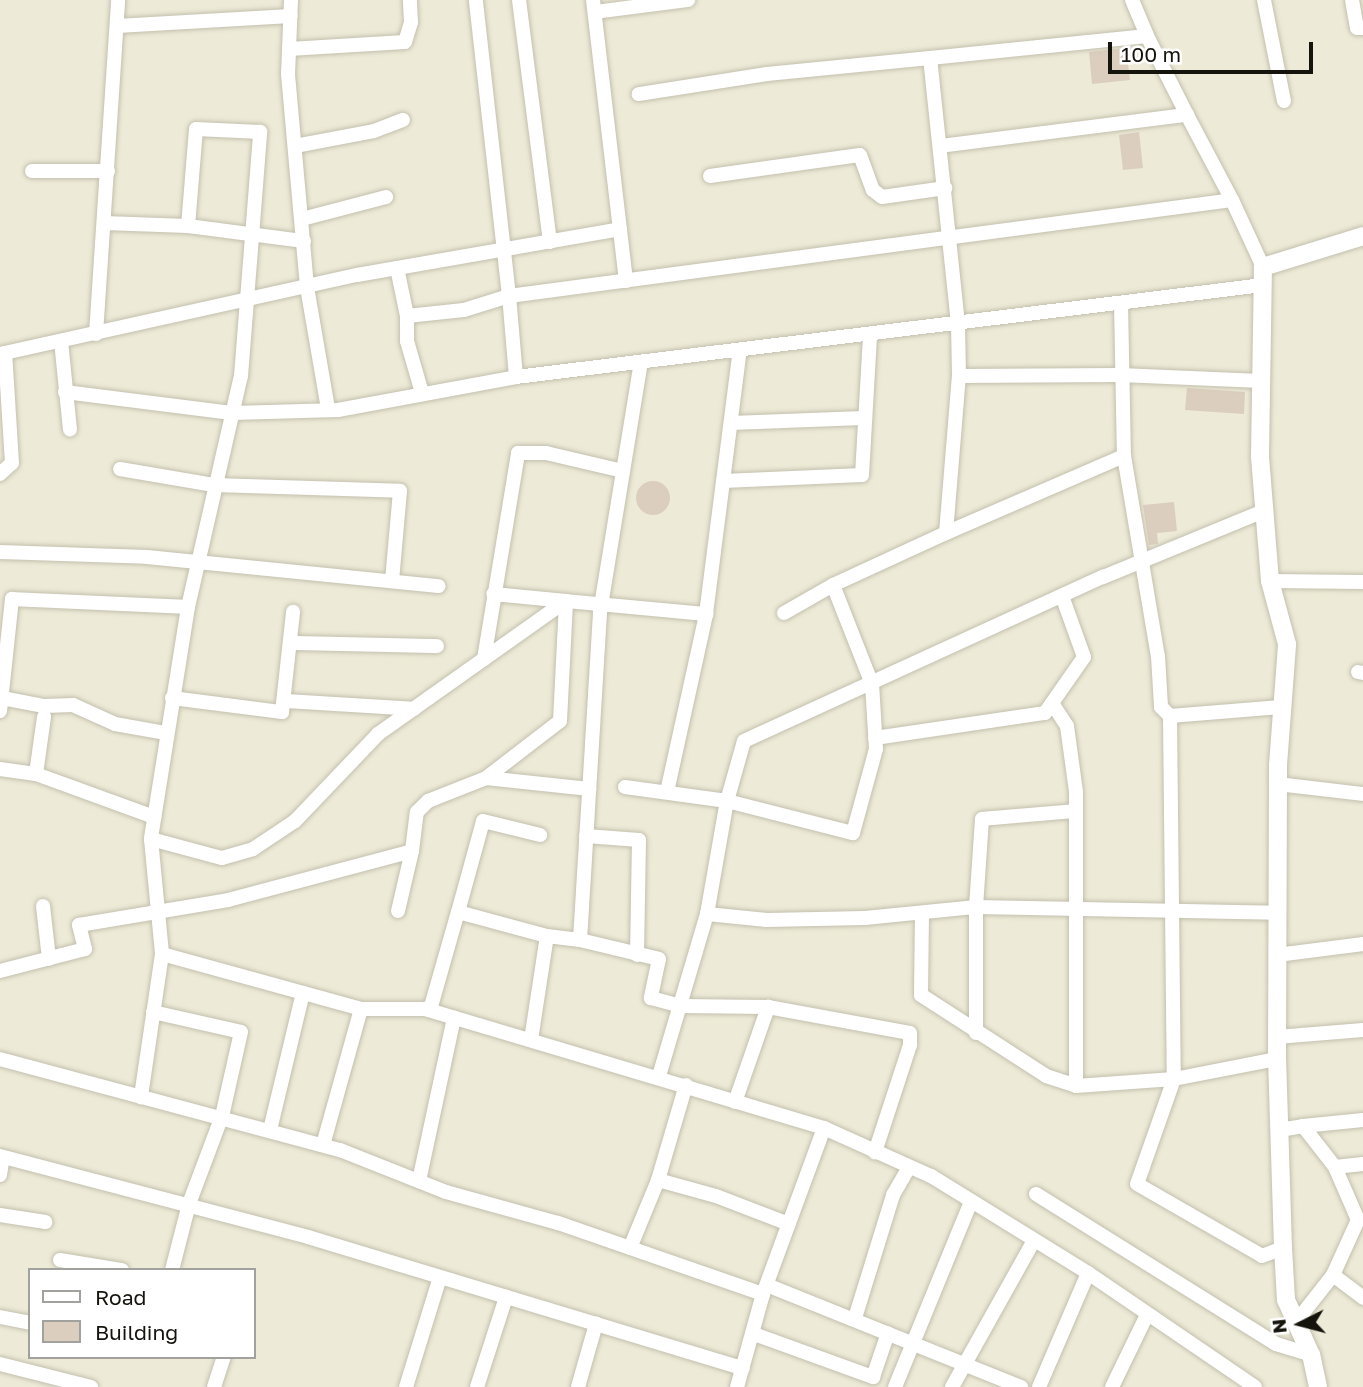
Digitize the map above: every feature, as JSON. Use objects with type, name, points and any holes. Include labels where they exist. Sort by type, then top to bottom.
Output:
[{"type":"street","points":[[96,334],[118,0]]},
{"type":"street","points":[[291,0],[289,49],[307,287],[328,408]]},
{"type":"street","points":[[289,49],[405,43],[411,22],[410,0]]},
{"type":"street","points":[[476,0],[516,377]]},
{"type":"street","points":[[519,0],[550,242]]},
{"type":"street","points":[[626,281],[594,6],[688,0]]},
{"type":"street","points":[[1132,0],[1147,36],[1232,200],[1263,276],[1261,381],[1264,511],[1270,581],[1287,645],[1278,783],[1277,913],[1277,1059],[1283,1248],[1286,1300],[1311,1355],[1318,1387]]},
{"type":"street","points":[[1264,0],[1284,101]]},
{"type":"street","points":[[1352,0],[1357,27],[1363,28]]},
{"type":"street","points":[[117,26],[291,16]]},
{"type":"street","points":[[639,94],[767,75],[1147,36]]},
{"type":"street","points":[[930,58],[958,324],[959,376],[946,533]]},
{"type":"street","points":[[940,146],[1187,115]]},
{"type":"street","points":[[295,146],[374,131],[403,120]]},
{"type":"street","points":[[141,1097],[162,954],[151,839],[188,607],[241,376],[260,132],[196,129],[188,226]]},
{"type":"street","points":[[710,176],[860,155],[873,190],[881,197],[945,188]]},
{"type":"street","points":[[32,172],[108,171]]},
{"type":"street","points":[[302,219],[386,197]]},
{"type":"street","points":[[407,316],[464,310],[509,296],[1232,200]]},
{"type":"street","points":[[104,223],[188,226],[304,241]]},
{"type":"street","points":[[0,474],[12,463],[2,353],[397,268],[620,229]]},
{"type":"street","points":[[65,392],[232,413],[328,408],[338,410],[516,377],[1121,303],[1263,276],[1363,236]]},
{"type":"street","points":[[397,268],[407,316],[407,341],[422,393]]},
{"type":"street","points":[[1121,303],[1120,375],[1124,456],[1144,560],[1161,707],[1170,716],[1169,913],[1174,1079],[1137,1184],[1262,1256],[1283,1248]]},
{"type":"street","points":[[723,481],[862,475],[863,418],[870,335]]},
{"type":"street","points":[[61,341],[70,430]]},
{"type":"street","points":[[667,792],[706,614],[740,351]]},
{"type":"street","points":[[580,940],[602,604],[641,362]]},
{"type":"street","points":[[959,376],[1120,375],[1261,381]]},
{"type":"street","points":[[731,423],[863,418]]},
{"type":"street","points":[[484,659],[518,453],[546,453],[624,471]]},
{"type":"street","points":[[784,612],[833,585],[946,533],[1124,456]]},
{"type":"street","points":[[120,469],[214,485],[400,491],[392,581]]},
{"type":"street","points":[[659,1076],[707,914],[727,801],[744,741],[1062,596],[1264,511]]},
{"type":"street","points":[[0,552],[197,563],[439,586]]},
{"type":"street","points":[[1270,581],[1363,582]]},
{"type":"street","points":[[625,787],[727,801],[853,833],[876,738],[872,684],[833,585]]},
{"type":"street","points":[[493,594],[706,614]]},
{"type":"street","points":[[876,738],[1045,713],[1084,657],[1062,596]]},
{"type":"street","points":[[166,733],[116,724],[73,705],[0,708],[6,599],[188,607]]},
{"type":"street","points":[[151,839],[222,858],[253,849],[295,821],[378,734],[566,601]]},
{"type":"street","points":[[398,911],[412,851],[417,812],[428,801],[486,778],[560,721],[566,601]]},
{"type":"street","points":[[172,698],[240,704],[274,714],[282,712],[293,612]]},
{"type":"street","points":[[291,643],[437,646]]},
{"type":"street","points":[[285,701],[414,709]]},
{"type":"street","points":[[1052,703],[1067,726],[1076,811],[1076,1086]]},
{"type":"street","points":[[1170,716],[1281,707]]},
{"type":"street","points":[[36,774],[44,717]]},
{"type":"street","points":[[0,769],[36,774],[154,817]]},
{"type":"street","points":[[486,778],[589,789]]},
{"type":"street","points":[[1278,783],[1363,794]]},
{"type":"street","points":[[976,1033],[976,907],[982,819],[1076,811]]},
{"type":"street","points":[[430,1010],[483,821],[540,835]]},
{"type":"street","points":[[586,836],[639,840],[637,955]]},
{"type":"street","points":[[0,971],[85,950],[79,925],[228,900],[412,851]]},
{"type":"street","points":[[43,906],[49,959]]},
{"type":"street","points":[[707,914],[767,920],[922,913],[976,907],[1169,913],[1277,913]]},
{"type":"street","points":[[458,912],[547,936],[580,940],[659,959],[651,998],[680,1006],[768,1007],[910,1033],[910,1045],[874,1152]]},
{"type":"street","points":[[922,913],[921,995],[1046,1076],[1076,1086],[1174,1079],[1277,1059]]},
{"type":"street","points":[[531,1040],[547,936]]},
{"type":"street","points":[[1277,955],[1363,944]]},
{"type":"street","points":[[162,954],[361,1009],[430,1010],[659,1076],[824,1128],[909,1167],[971,1202],[1088,1273],[1255,1387]]},
{"type":"street","points":[[270,1130],[303,993]]},
{"type":"street","points":[[735,1102],[768,1007]]},
{"type":"street","points":[[323,1146],[361,1009]]},
{"type":"street","points":[[153,1012],[242,1032],[222,1116],[189,1204],[173,1268]]},
{"type":"street","points":[[419,1181],[454,1018]]},
{"type":"street","points":[[1277,1037],[1363,1030]]},
{"type":"street","points":[[0,1059],[222,1116],[323,1146],[419,1181],[855,1318],[963,1363],[995,1382],[1021,1387]]},
{"type":"street","points":[[630,1248],[658,1180],[686,1086]]},
{"type":"street","points":[[1279,1130],[1363,1120]]},
{"type":"street","points":[[1296,1322],[1333,1275],[1360,1220],[1335,1167],[1303,1126]]},
{"type":"street","points":[[737,1387],[765,1289],[824,1128]]},
{"type":"street","points":[[0,1175],[2,1156],[189,1204],[743,1368]]},
{"type":"street","points":[[1335,1167],[1363,1164]]},
{"type":"street","points":[[855,1318],[893,1195],[909,1167]]},
{"type":"street","points":[[658,1180],[716,1196],[789,1224]]},
{"type":"street","points":[[1037,1194],[1276,1344],[1311,1355]]},
{"type":"street","points":[[895,1387],[910,1341],[971,1202]]},
{"type":"street","points":[[0,1215],[45,1222]]},
{"type":"street","points":[[953,1387],[963,1363],[1034,1240]]},
{"type":"street","points":[[60,1260],[110,1268]]},
{"type":"street","points":[[1039,1387],[1088,1273]]},
{"type":"street","points":[[1333,1275],[1363,1298]]},
{"type":"street","points":[[406,1387],[440,1277]]},
{"type":"street","points":[[477,1387],[506,1297]]},
{"type":"street","points":[[1112,1387],[1147,1315]]},
{"type":"street","points":[[0,1317],[28,1324]]},
{"type":"street","points":[[578,1387],[596,1324]]},
{"type":"street","points":[[754,1334],[873,1377],[888,1333]]},
{"type":"street","points":[[215,1387],[223,1359]]},
{"type":"street","points":[[0,1364],[91,1387]]},
{"type":"building","points":[[1126,48],[1130,80],[1092,84],[1089,52]]},
{"type":"building","points":[[1139,132],[1143,168],[1123,170],[1119,135]]},
{"type":"building","points":[[1187,388],[1245,392],[1244,414],[1185,410]]},
{"type":"building","points":[[653,481],[665,486],[670,498],[665,510],[653,515],[641,510],[636,498],[641,486]]},
{"type":"building","points":[[1174,502],[1177,531],[1157,533],[1158,544],[1149,545],[1143,505]]}]
